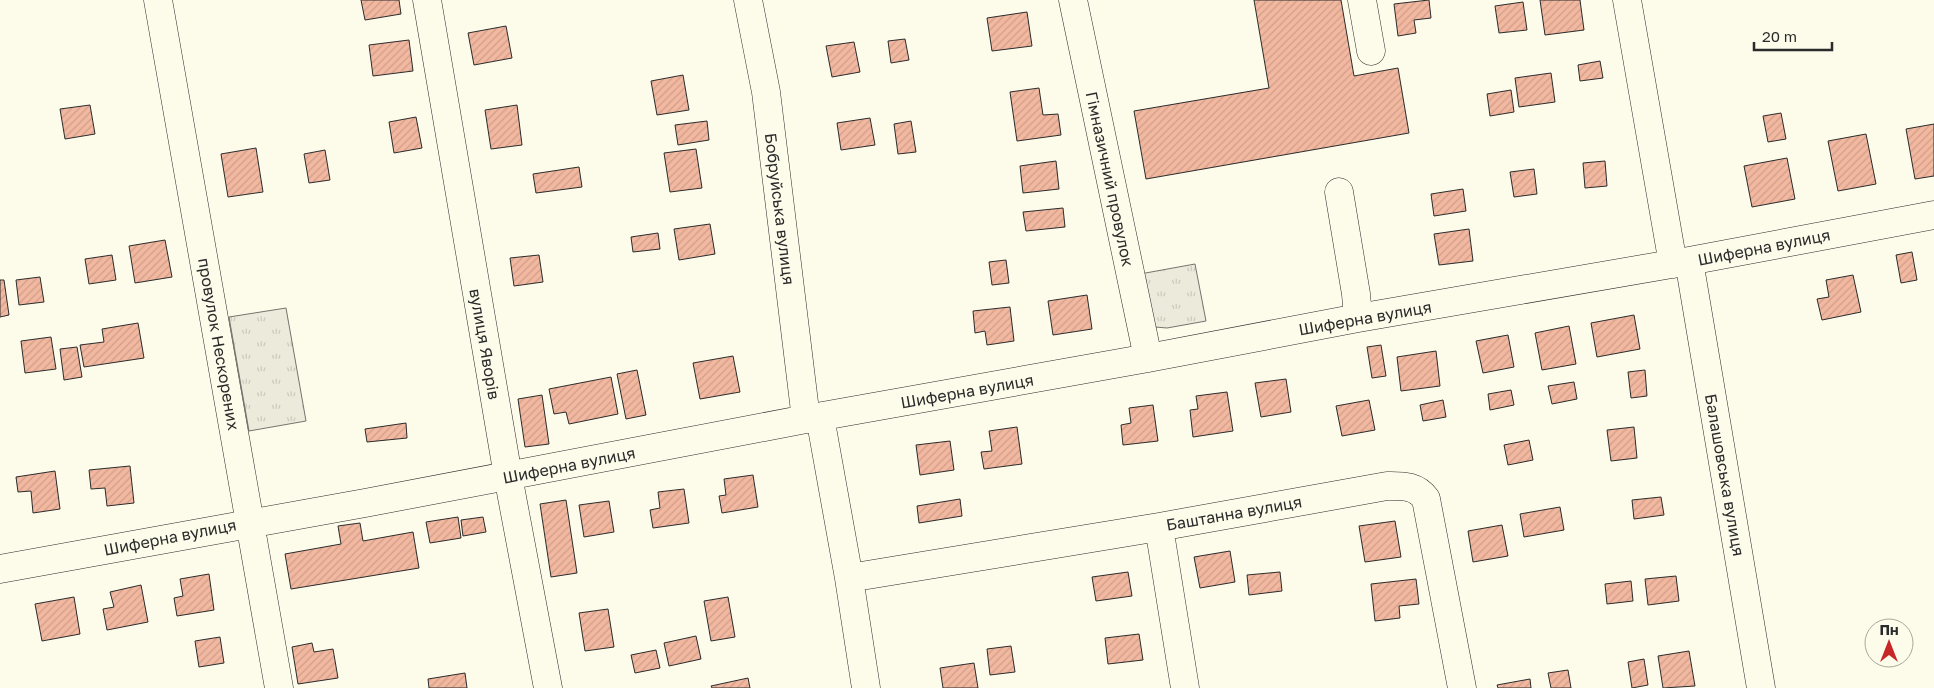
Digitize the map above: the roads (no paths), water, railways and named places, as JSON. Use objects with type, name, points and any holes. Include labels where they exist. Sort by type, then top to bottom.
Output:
[{"type":"street","name":"провулок Нескорених","points":[[158,0],[280,688]]},
{"type":"street","name":"вулиця Яворів","points":[[427,0],[508,476],[548,688]]},
{"type":"street","name":"Бобруйська вулиця","points":[[748,0],[766,92],[813,418],[849,578],[866,688]]},
{"type":"street","name":"Гімназичний провулок","points":[[1073,0],[1148,358]]},
{"type":"street","points":[[1362,0],[1371,51]]},
{"type":"street","name":"Балашовська вулиця","points":[[1627,0],[1681,262],[1761,688]]},
{"type":"street","points":[[1339,192],[1356,294],[1358,318]]},
{"type":"street","name":"Шиферна вулиця","points":[[0,569],[1358,318],[1681,262],[1934,215]]},
{"type":"street","name":"Баштанна вулиця","points":[[849,578],[1159,527],[1387,486],[1414,488],[1426,499],[1462,688]]},
{"type":"street","points":[[1159,527],[1185,688]]}]
